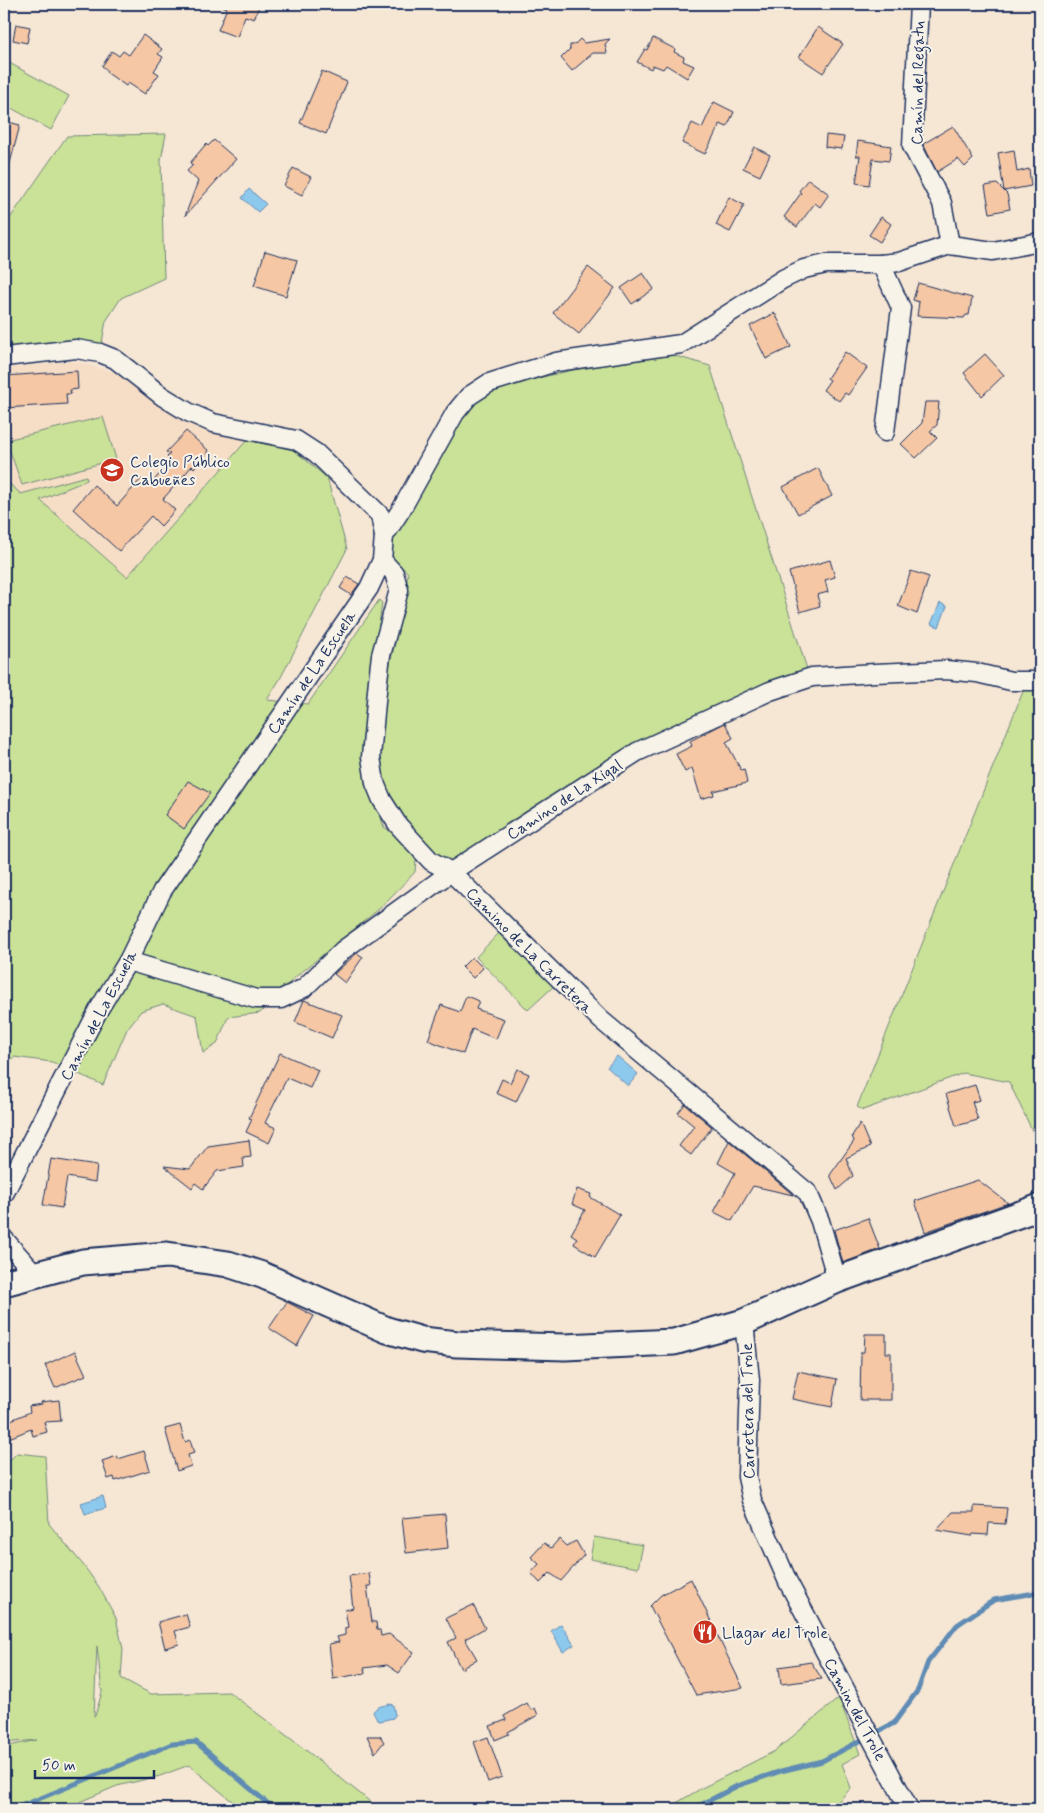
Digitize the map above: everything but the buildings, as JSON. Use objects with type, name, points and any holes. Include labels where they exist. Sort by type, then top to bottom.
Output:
[{"type":"highway","points":[[4,1283],[82,1262],[166,1255],[228,1264],[262,1275],[387,1330],[422,1340],[457,1344],[564,1347],[674,1342],[744,1322],[837,1280],[1040,1208]]},
{"type":"street","name":"Camín del Regatu","points":[[919,4],[912,146],[942,203],[950,245]]},
{"type":"street","points":[[384,536],[401,510],[455,413],[470,396],[489,383],[556,362],[681,344],[783,279],[804,269],[826,264],[881,264],[899,262],[950,245],[993,251],[1040,242]]},
{"type":"street","points":[[881,264],[901,308],[885,432]]},
{"type":"street","name":"Camín de La Escuela","points":[[4,357],[76,349],[100,353],[114,358],[162,396],[188,412],[213,423],[296,440],[316,453],[380,514],[384,536],[382,560],[368,588],[162,891],[128,961],[99,1009],[4,1194]]},
{"type":"street","name":"Camino de La Carretera","points":[[382,560],[394,573],[399,590],[381,655],[371,757],[375,783],[382,800],[398,825],[431,861],[451,872],[601,1020],[808,1193],[820,1221],[837,1280]]},
{"type":"street","name":"Camino de La Xigal","points":[[128,961],[256,999],[281,999],[304,988],[343,950],[451,872],[637,752],[770,691],[812,676],[946,670],[977,673],[1012,681],[1040,681]]},
{"type":"street","points":[[4,1239],[35,1274]]},
{"type":"street","name":"Carretera del Trole","points":[[744,1322],[750,1380],[747,1477],[752,1500],[788,1582]]},
{"type":"street","name":"Camin del Trole","points":[[788,1582],[909,1809]]},
{"type":"shaded area","name":"Colegio Público Cabueñes","points":[[72,361],[113,372],[182,419],[210,432],[247,440],[127,577],[4,516],[4,369]]},
{"type":"green space","points":[[4,60],[69,96],[51,130],[4,104]]},
{"type":"green space","points":[[166,134],[161,160],[164,278],[121,298],[106,321],[100,353],[4,357],[4,227],[67,136]]},
{"type":"green space","points":[[672,355],[710,366],[807,669],[650,737],[454,861],[433,857],[397,812],[379,781],[382,696],[399,627],[408,573],[390,556],[390,543],[467,409],[499,387],[573,370]]},
{"type":"green space","points":[[103,417],[116,459],[22,485],[6,440]]},
{"type":"green space","points":[[247,440],[294,450],[327,478],[347,549],[280,679],[267,700],[308,704],[379,600],[382,603],[362,745],[371,789],[384,827],[403,840],[416,858],[415,872],[379,909],[293,979],[260,1013],[228,1017],[217,1044],[203,1053],[197,1016],[163,1004],[141,1011],[127,1029],[103,1085],[52,1062],[14,1057],[4,1067],[4,479],[21,494],[86,476],[87,480],[40,500],[127,577]],"holes":[[[188,782],[184,828],[165,815]]]},
{"type":"green space","points":[[1040,688],[1040,1147],[1009,1082],[964,1073],[863,1110],[857,1107],[1024,689]]},
{"type":"green space","points":[[499,933],[554,986],[528,1010],[476,957]]},
{"type":"green space","points":[[17,1453],[45,1456],[49,1524],[99,1587],[116,1618],[123,1649],[121,1678],[151,1694],[229,1692],[379,1809],[246,1809],[233,1802],[189,1765],[160,1776],[117,1786],[63,1809],[4,1809],[4,1747],[37,1740],[4,1743],[4,1509],[7,1508],[5,1465]],"holes":[[[97,1646],[102,1692],[94,1716]]]},
{"type":"green space","points":[[594,1537],[643,1545],[638,1568],[590,1559]]},
{"type":"green space","points":[[839,1698],[860,1754],[842,1764],[851,1788],[832,1808],[810,1809],[805,1804],[778,1802],[746,1809],[666,1809],[702,1788],[775,1751]]},
{"type":"water","points":[[249,189],[266,204],[258,212],[242,198]]},
{"type":"water","points":[[940,603],[947,606],[939,627],[931,624]]},
{"type":"water","points":[[617,1056],[638,1074],[628,1086],[607,1067]]},
{"type":"water","points":[[103,1496],[106,1508],[85,1514],[81,1503]]},
{"type":"water","points":[[561,1624],[574,1645],[563,1652],[551,1631]]},
{"type":"water","points":[[389,1704],[393,1705],[395,1715],[393,1718],[377,1720],[373,1712],[374,1710]]},
{"type":"waterway","points":[[693,1809],[737,1786],[781,1771],[822,1761],[894,1723],[918,1690],[928,1662],[957,1625],[994,1600],[1040,1592]]},
{"type":"waterway","points":[[4,1807],[24,1805],[172,1744],[196,1742],[274,1809]]},
{"type":"place","name":"Colegio Público Cabueñes","points":[[112,470]]},
{"type":"place","name":"Llagar del Trole","points":[[705,1632]]}]
